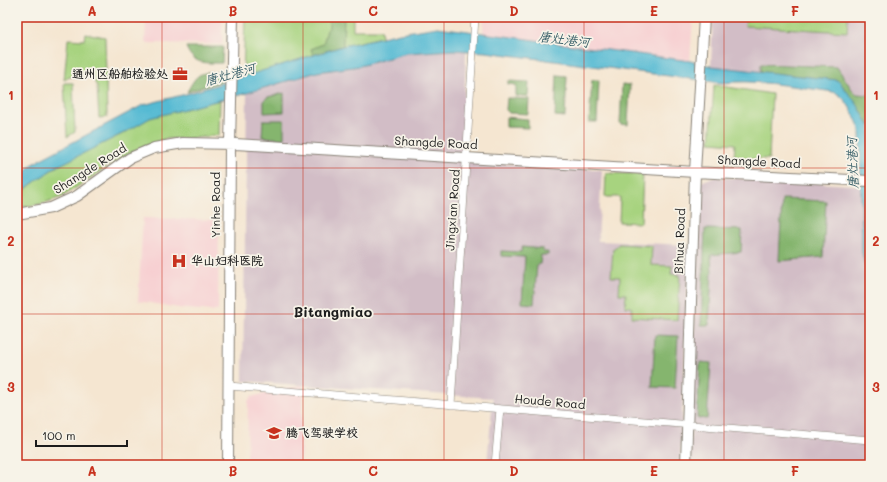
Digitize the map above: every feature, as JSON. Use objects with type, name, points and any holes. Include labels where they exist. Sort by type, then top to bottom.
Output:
[{"type":"street","name":"Yinhe Road","points":[[233,17],[234,100],[232,144],[231,386],[233,465]]},
{"type":"street","name":"Yinhe Road","points":[[234,77],[239,17]]},
{"type":"street","name":"Jingxian Road","points":[[451,405],[475,17]]},
{"type":"street","name":"Bihua Road","points":[[686,465],[695,172],[704,17]]},
{"type":"street","name":"Shangde Road","points":[[17,214],[51,208],[83,191],[130,158],[154,148],[183,143],[232,144],[870,181]]},
{"type":"street","name":"Yinhe Road","points":[[228,465],[231,386]]},
{"type":"street","name":"Houde Road","points":[[231,386],[870,440]]},
{"type":"street","points":[[495,465],[500,409]]},
{"type":"shaded area","points":[[146,17],[222,17],[222,44],[145,43]]},
{"type":"shaded area","points":[[484,17],[693,17],[690,61],[483,33]]},
{"type":"shaded area","points":[[713,17],[870,17],[870,127],[841,84],[711,66]]},
{"type":"shaded area","points":[[466,50],[462,161],[602,170],[598,241],[689,245],[680,465],[487,465],[493,398],[243,381],[247,93],[317,72],[360,66],[407,53]]},
{"type":"shaded area","points":[[713,177],[870,186],[870,465],[690,465],[701,182]]},
{"type":"shaded area","name":"华山妇科医院","points":[[143,218],[219,220],[218,311],[185,309],[138,301]]},
{"type":"shaded area","name":"腾飞驾驶学校","points":[[303,385],[300,465],[247,465],[248,401],[251,397]]},
{"type":"green space","points":[[245,17],[353,17],[353,30],[381,30],[382,37],[343,46],[243,77]]},
{"type":"green space","points":[[344,17],[343,46],[313,55],[311,49],[323,44],[329,28],[329,18]]},
{"type":"green space","points":[[746,17],[848,17],[847,32],[745,26]]},
{"type":"green space","points":[[85,33],[105,37],[107,117],[99,118],[97,87],[92,76],[70,77],[64,80],[68,39],[84,40]]},
{"type":"green space","points":[[186,47],[223,47],[222,63],[205,63],[196,60],[192,57]]},
{"type":"green space","points":[[761,64],[837,67],[853,91],[857,94],[870,95],[870,127],[837,80],[761,72]]},
{"type":"green space","points":[[222,72],[222,81],[187,92],[194,80],[200,74]]},
{"type":"green space","points":[[557,75],[567,76],[565,117],[555,116]]},
{"type":"green space","points":[[592,80],[599,80],[597,122],[589,122]]},
{"type":"green space","points":[[508,81],[529,82],[528,96],[516,96],[516,85],[508,84]]},
{"type":"green space","points":[[64,83],[73,83],[75,132],[67,137]]},
{"type":"green space","points":[[622,84],[630,85],[628,125],[620,124]]},
{"type":"green space","points":[[714,85],[772,94],[769,159],[734,158],[735,144],[710,142]]},
{"type":"green space","points":[[284,93],[284,112],[264,113],[264,100],[268,97]]},
{"type":"green space","points":[[507,98],[529,99],[528,114],[509,113],[506,110]]},
{"type":"green space","points":[[220,100],[219,135],[196,138],[165,139],[137,149],[111,164],[62,197],[41,204],[17,208],[17,198],[41,177],[68,160],[126,132],[149,118]]},
{"type":"green space","points":[[506,117],[528,119],[528,128],[506,127]]},
{"type":"green space","points":[[263,120],[284,120],[284,139],[262,137]]},
{"type":"green space","points":[[606,173],[643,174],[641,223],[619,222],[620,197],[605,197]]},
{"type":"green space","points":[[782,199],[826,201],[823,257],[779,261]]},
{"type":"green space","points":[[705,229],[742,230],[741,252],[711,255],[712,272],[709,325],[701,325]]},
{"type":"green space","points":[[619,244],[652,246],[651,265],[672,266],[671,274],[680,275],[677,320],[632,317],[632,307],[625,307],[626,294],[619,294],[620,277],[611,277],[613,249]]},
{"type":"green space","points":[[522,247],[543,249],[543,252],[548,252],[548,255],[541,255],[540,264],[537,264],[534,304],[522,303],[525,257],[501,256],[501,251],[521,252]]},
{"type":"green space","points":[[655,335],[678,336],[675,388],[652,387]]},
{"type":"green space","points":[[700,362],[711,363],[707,419],[697,418]]},
{"type":"water","points":[[438,27],[690,61],[711,66],[837,80],[857,104],[870,127],[870,279],[862,252],[860,129],[848,105],[838,94],[829,91],[771,84],[745,82],[722,83],[486,52],[453,50],[407,53],[360,66],[317,72],[247,93],[150,118],[126,132],[54,168],[25,189],[17,198],[17,182],[30,166],[143,105],[190,93],[343,46],[400,33]]},
{"type":"place","name":"通州区船舶检验处","points":[[180,74]]},
{"type":"place","name":"华山妇科医院","points":[[179,261]]},
{"type":"place","name":"腾飞驾驶学校","points":[[274,433]]},
{"type":"district","name":"Bitangmiao","points":[[333,312]]},
{"type":"water label","name":"唐灶港河","points":[[564,39]]},
{"type":"water label","name":"唐灶港河","points":[[230,74]]},
{"type":"water label","name":"唐灶港河","points":[[852,163]]}]
